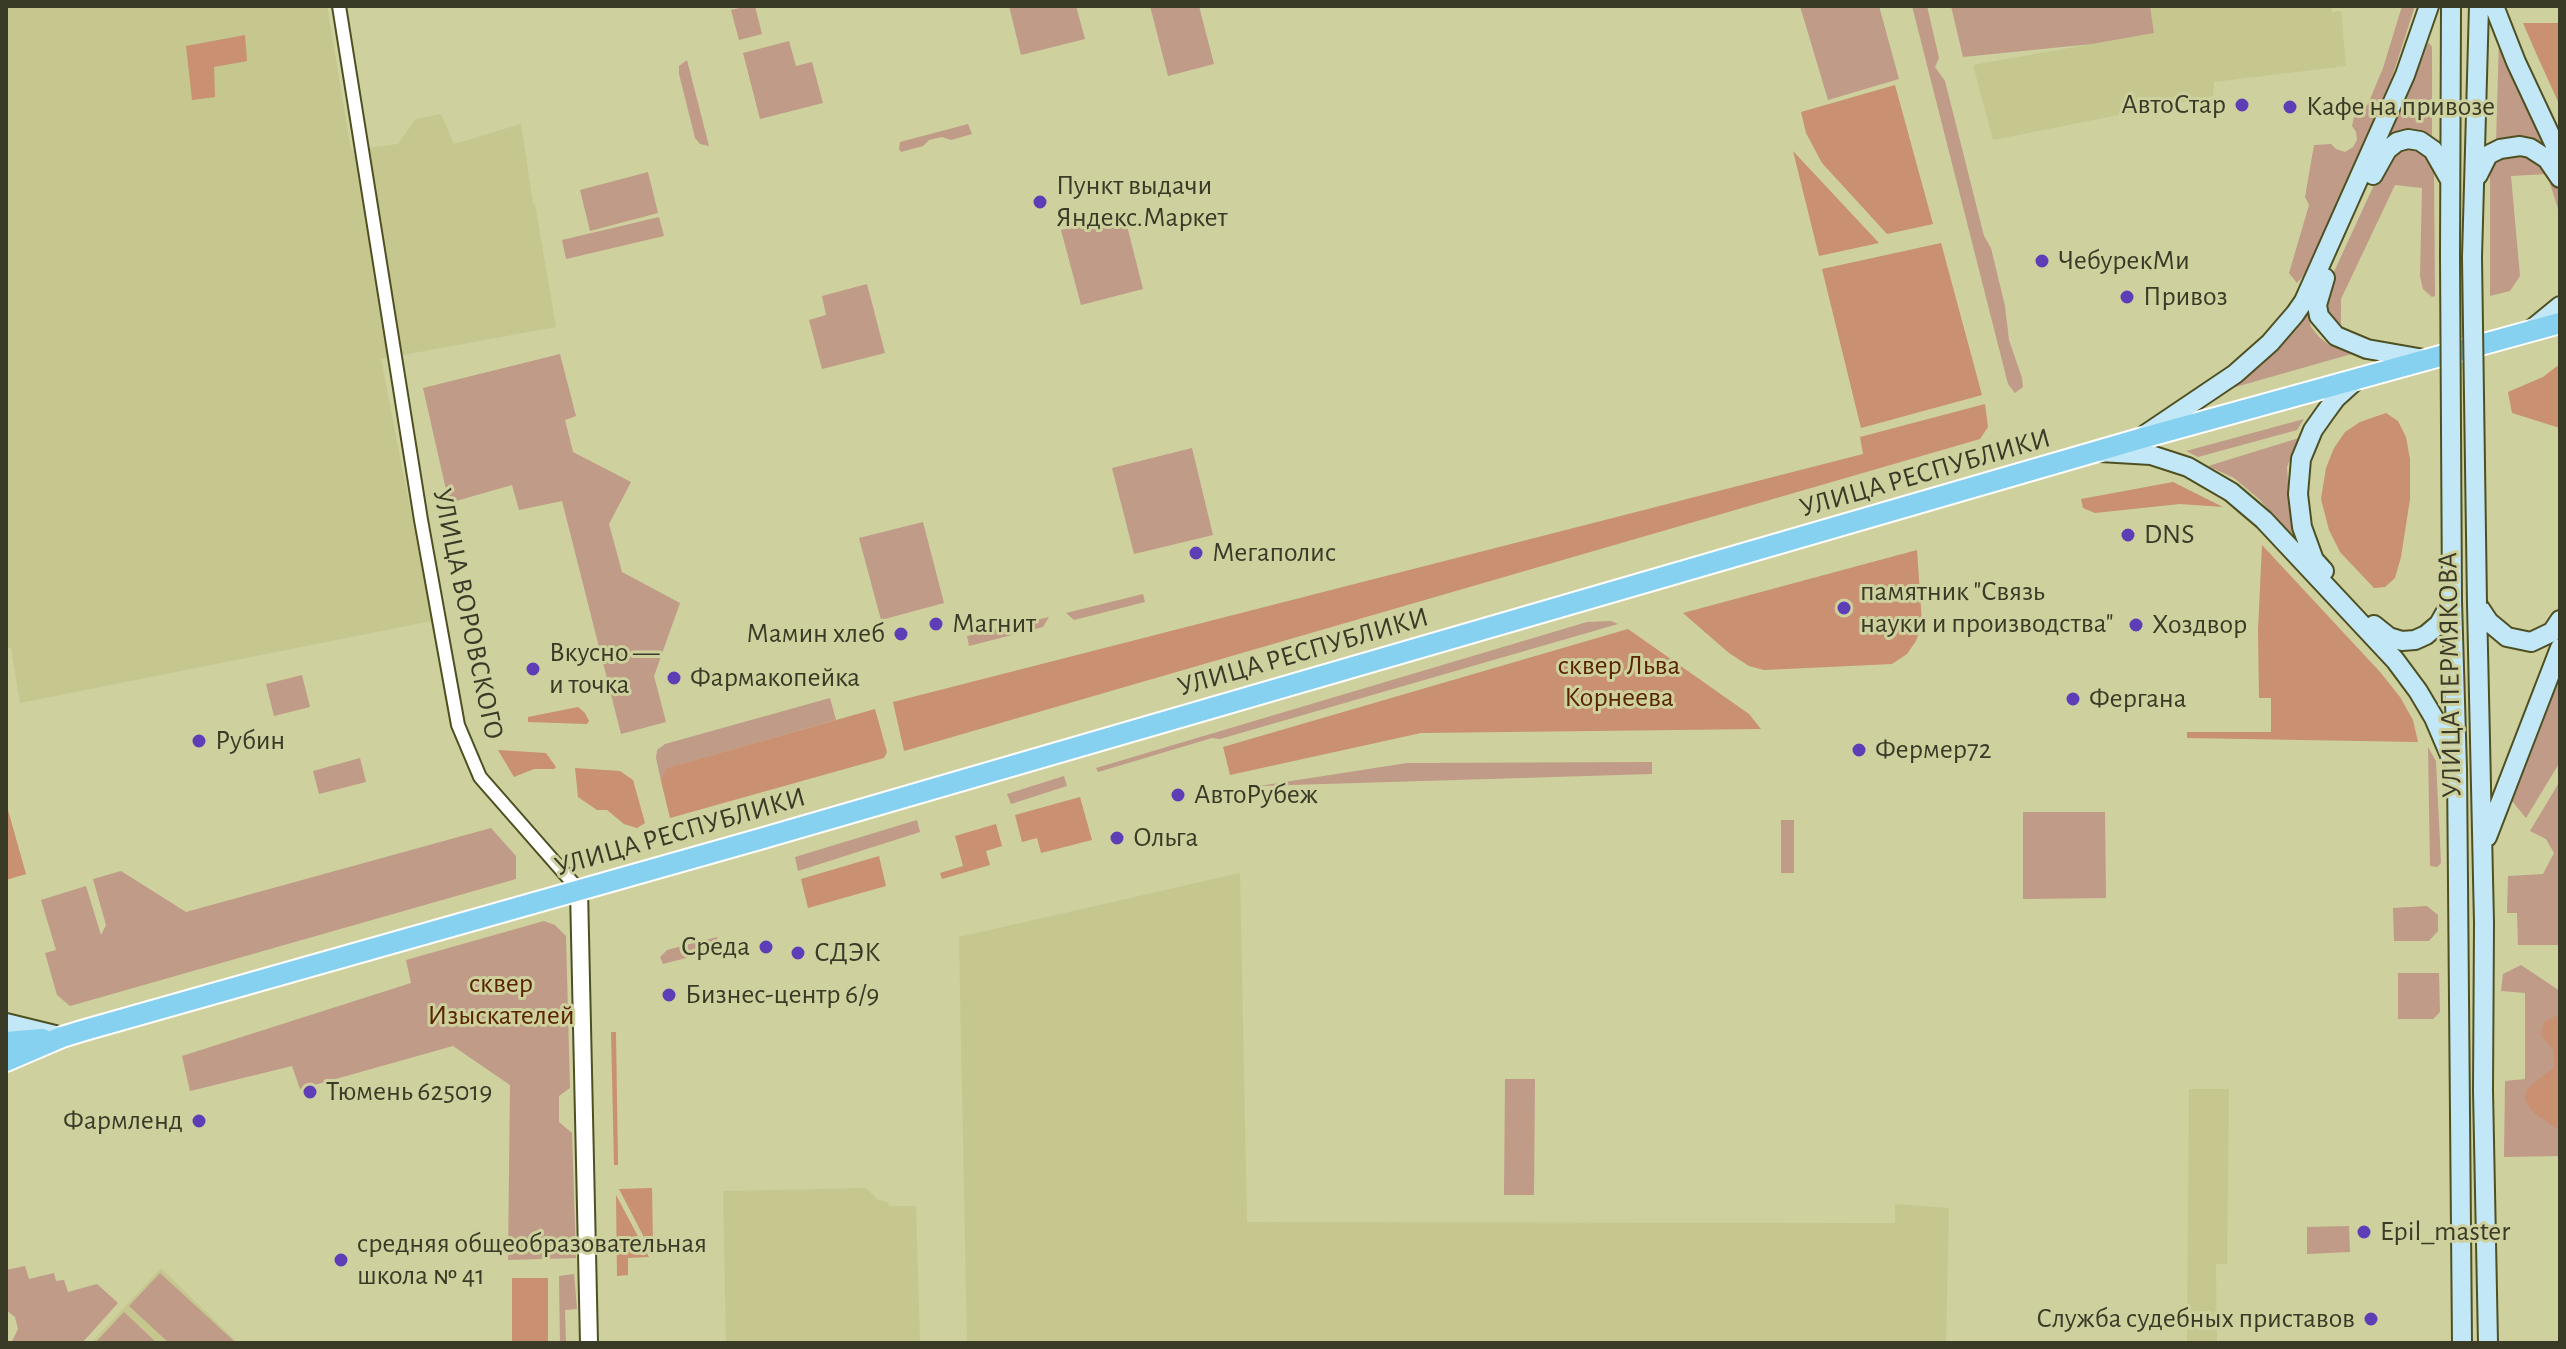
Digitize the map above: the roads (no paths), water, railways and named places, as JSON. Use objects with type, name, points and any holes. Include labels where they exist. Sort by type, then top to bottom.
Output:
[{"type":"main road","points":[[2139,439],[2235,374],[2270,343],[2304,301],[2399,90],[2429,6]]},
{"type":"main road","name":"УЛИЦА ПЕРМЯКОВА","points":[[2451,6],[2452,601],[2457,769],[2462,1343]]},
{"type":"main road","name":"УЛИЦА ПЕРМЯКОВА","points":[[2479,6],[2472,257],[2488,1343]]},
{"type":"main road","points":[[2494,6],[2516,62],[2560,156]]},
{"type":"main road","points":[[2424,359],[2367,349],[2336,336],[2319,316],[2317,305],[2320,289],[2379,161],[2387,150],[2397,142],[2408,139],[2420,141],[2438,157],[2450,180]]},
{"type":"main road","points":[[2474,186],[2488,155],[2509,146],[2530,148],[2539,153],[2560,178]]},
{"type":"main road","points":[[2530,330],[2560,306]]},
{"type":"main road","name":"УЛИЦА РЕСПУБЛИКИ","points":[[6,1061],[62,1037],[2139,439],[2560,323]]},
{"type":"main road","points":[[2530,330],[2560,335]]},
{"type":"main road","points":[[2357,379],[2336,398],[2313,430],[2301,459],[2298,494],[2308,546],[2314,560],[2335,584],[2389,637],[2402,641],[2426,635],[2439,624],[2452,601]]},
{"type":"main road","points":[[2097,452],[2151,455],[2188,467],[2231,492],[2264,520],[2395,660],[2434,718],[2457,769]]},
{"type":"main road","points":[[2477,604],[2489,622],[2507,637],[2531,642],[2552,632],[2560,620]]},
{"type":"main road","points":[[2482,851],[2560,648]]},
{"type":"main road","points":[[6,1023],[62,1037]]},
{"type":"main road","name":"УЛИЦА РЕСПУБЛИКИ","points":[[6,1042],[62,1037]]},
{"type":"street","name":"УЛИЦА ВОРОВСКОГО","points":[[339,6],[421,520],[458,725],[480,777],[579,890]]},
{"type":"street","points":[[579,890],[589,1343]]},
{"type":"place","name":"АвтоСтар","points":[[2242,105]]},
{"type":"place","name":"Кафе на привозе","points":[[2290,107]]},
{"type":"place","name":"Пункт выдачи Яндекс.Маркет","points":[[1040,202]]},
{"type":"place","name":"ЧебурекМи","points":[[2042,261]]},
{"type":"place","name":"Привоз","points":[[2127,297]]},
{"type":"place","name":"DNS","points":[[2128,535]]},
{"type":"place","name":"Мегаполис","points":[[1196,553]]},
{"type":"place","name":"памятник \"Связь науки и производства\"","points":[[1844,608]]},
{"type":"place","name":"Магнит","points":[[936,624]]},
{"type":"place","name":"Хоздвор","points":[[2136,625]]},
{"type":"place","name":"Мамин хлеб","points":[[901,634]]},
{"type":"place","name":"Вкусно — и точка","points":[[533,669]]},
{"type":"place","name":"Фармакопейка","points":[[674,678]]},
{"type":"place","name":"Фергана","points":[[2073,699]]},
{"type":"place","name":"Рубин","points":[[199,741]]},
{"type":"place","name":"Фермер72","points":[[1859,750]]},
{"type":"place","name":"АвтоРубеж","points":[[1178,795]]},
{"type":"place","name":"Ольга","points":[[1117,838]]},
{"type":"place","name":"Среда","points":[[766,947]]},
{"type":"place","name":"СДЭК","points":[[798,953]]},
{"type":"place","name":"Бизнес-центр 6/9","points":[[669,995]]},
{"type":"place","name":"Тюмень 625019","points":[[310,1092]]},
{"type":"place","name":"Фармленд","points":[[199,1121]]},
{"type":"place","name":"Epil_master","points":[[2364,1232]]},
{"type":"place","name":"средняя общеобразовательная школа № 41","points":[[341,1260]]},
{"type":"place","name":"Служба судебных приставов","points":[[2371,1319]]},
{"type":"park label","name":"сквер Льва Корнеева","points":[[1619,682]]},
{"type":"park label","name":"сквер Изыскателей","points":[[501,1000]]}]
